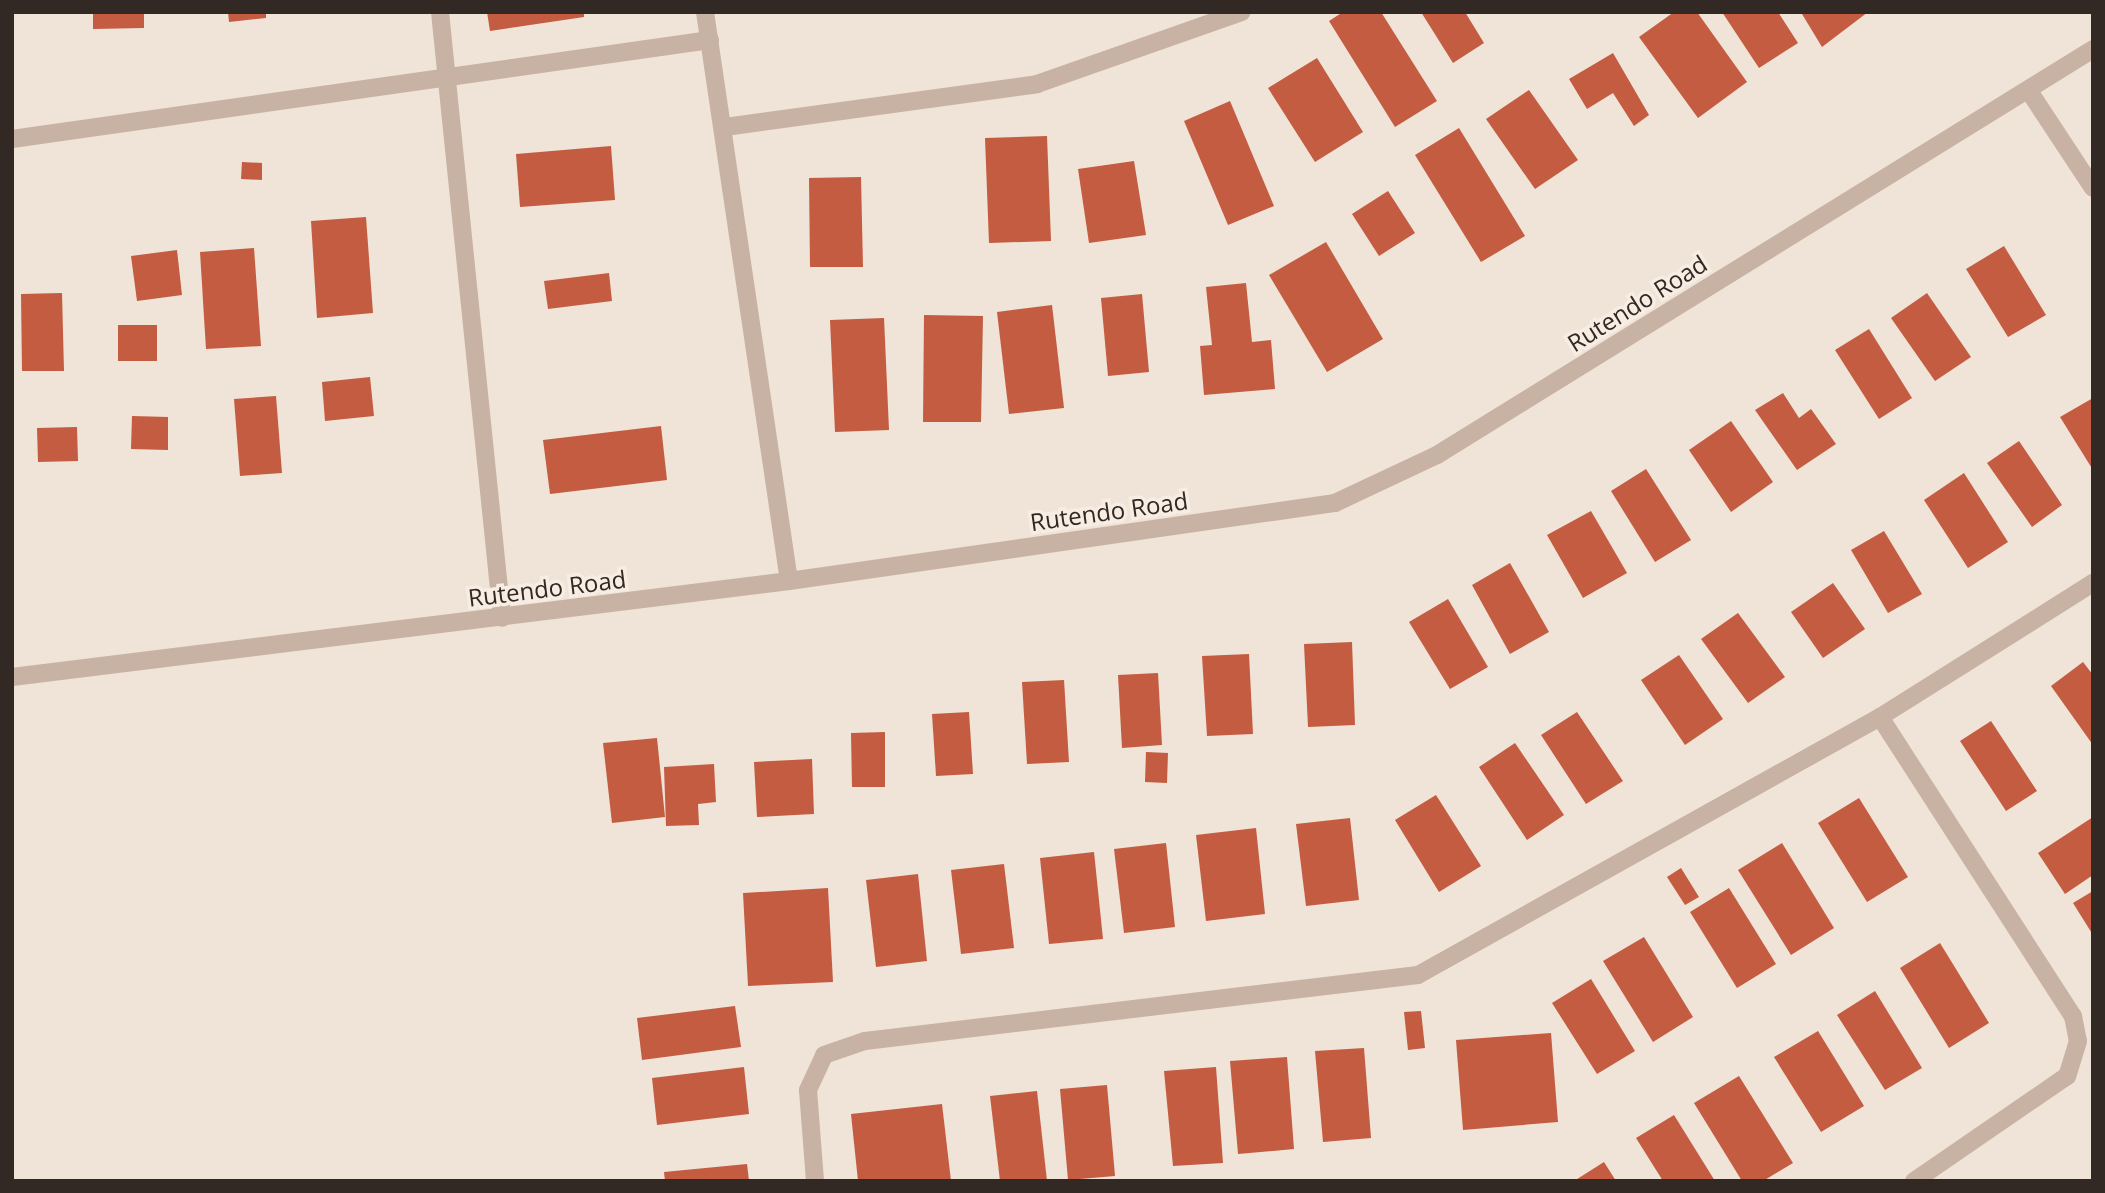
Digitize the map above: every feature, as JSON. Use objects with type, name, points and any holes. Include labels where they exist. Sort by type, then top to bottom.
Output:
[{"type":"street","points":[[440,12],[450,77],[502,618]]},
{"type":"street","points":[[705,12],[789,581]]},
{"type":"street","points":[[724,127],[1037,85],[1242,12]]},
{"type":"street","points":[[12,139],[710,40]]},
{"type":"street","name":"Rutendo Road","points":[[12,677],[789,581],[1335,503],[1437,456],[2093,49]]},
{"type":"street","points":[[2029,91],[2093,188]]},
{"type":"street","points":[[815,1181],[808,1090],[824,1055],[865,1041],[1418,975],[1880,717],[2093,583]]},
{"type":"street","points":[[1880,717],[2073,1016],[2078,1041],[2067,1076],[1914,1181]]},
{"type":"building","points":[[93,12],[144,12],[144,28],[93,29]]},
{"type":"building","points":[[228,12],[266,12],[266,18],[229,22]]},
{"type":"building","points":[[487,12],[584,12],[584,17],[490,31]]},
{"type":"building","points":[[1343,12],[1381,12],[1437,101],[1395,127],[1329,21]]},
{"type":"building","points":[[1421,12],[1465,12],[1484,43],[1453,63]]},
{"type":"building","points":[[1674,12],[1697,12],[1747,82],[1698,118],[1639,37]]},
{"type":"building","points":[[1722,12],[1778,12],[1798,43],[1759,68]]},
{"type":"building","points":[[1806,12],[1868,12],[1822,47],[1802,14]]},
{"type":"building","points":[[1613,53],[1649,115],[1634,126],[1613,93],[1587,109],[1569,79]]},
{"type":"building","points":[[1317,58],[1363,132],[1315,162],[1268,88]]},
{"type":"building","points":[[1529,90],[1578,160],[1535,189],[1486,119]]},
{"type":"building","points":[[1230,101],[1274,206],[1228,225],[1184,121]]},
{"type":"building","points":[[1459,128],[1525,236],[1481,262],[1415,155]]},
{"type":"building","points":[[1047,136],[1051,241],[989,243],[985,138]]},
{"type":"building","points":[[611,146],[615,200],[520,207],[516,154]]},
{"type":"building","points":[[1134,161],[1146,235],[1089,243],[1078,169]]},
{"type":"building","points":[[242,162],[262,163],[262,180],[241,179]]},
{"type":"building","points":[[861,177],[863,267],[810,267],[809,178]]},
{"type":"building","points":[[1388,191],[1415,233],[1379,256],[1352,214]]},
{"type":"building","points":[[366,217],[373,313],[317,318],[311,221]]},
{"type":"building","points":[[1326,242],[1383,339],[1327,372],[1269,275]]},
{"type":"building","points":[[2004,246],[2046,315],[2008,337],[1966,269]]},
{"type":"building","points":[[254,248],[261,346],[206,349],[200,252]]},
{"type":"building","points":[[177,250],[182,295],[137,301],[131,256]]},
{"type":"building","points":[[609,273],[612,301],[548,309],[544,281]]},
{"type":"building","points":[[1246,283],[1252,342],[1271,340],[1275,389],[1204,395],[1200,346],[1212,345],[1206,287]]},
{"type":"building","points":[[62,293],[64,371],[22,371],[21,294]]},
{"type":"building","points":[[1927,293],[1971,357],[1935,381],[1891,318]]},
{"type":"building","points":[[1142,294],[1149,372],[1108,376],[1101,298]]},
{"type":"building","points":[[1052,305],[1064,408],[1009,414],[997,312]]},
{"type":"building","points":[[924,315],[983,316],[981,422],[923,422]]},
{"type":"building","points":[[884,318],[889,430],[835,432],[830,320]]},
{"type":"building","points":[[118,325],[157,325],[157,361],[118,361]]},
{"type":"building","points":[[1869,329],[1912,398],[1879,419],[1835,350]]},
{"type":"building","points":[[370,377],[374,416],[325,421],[322,382]]},
{"type":"building","points":[[1783,393],[1799,418],[1811,409],[1836,444],[1797,470],[1755,410]]},
{"type":"building","points":[[276,396],[282,473],[240,476],[234,399]]},
{"type":"building","points":[[2093,398],[2093,470],[2060,417]]},
{"type":"building","points":[[132,416],[168,417],[168,450],[131,449]]},
{"type":"building","points":[[1731,421],[1773,482],[1731,512],[1689,450]]},
{"type":"building","points":[[661,426],[667,480],[550,494],[543,440]]},
{"type":"building","points":[[77,427],[78,461],[38,462],[37,428]]},
{"type":"building","points":[[2019,441],[2062,505],[2032,527],[1987,463]]},
{"type":"building","points":[[1646,469],[1691,540],[1655,562],[1611,491]]},
{"type":"building","points":[[1964,473],[2008,542],[1968,568],[1924,500]]},
{"type":"building","points":[[1591,511],[1627,573],[1583,598],[1547,535]]},
{"type":"building","points":[[1884,531],[1922,594],[1888,613],[1851,550]]},
{"type":"building","points":[[1510,563],[1549,632],[1510,654],[1472,585]]},
{"type":"building","points":[[1833,583],[1865,629],[1823,658],[1791,612]]},
{"type":"building","points":[[1448,599],[1488,667],[1450,689],[1409,622]]},
{"type":"building","points":[[1738,613],[1785,677],[1748,703],[1701,639]]},
{"type":"building","points":[[1352,642],[1355,725],[1308,727],[1304,644]]},
{"type":"building","points":[[1249,654],[1253,734],[1207,736],[1202,656]]},
{"type":"building","points":[[1679,655],[1723,719],[1685,745],[1641,680]]},
{"type":"building","points":[[2083,662],[2093,675],[2093,745],[2051,686]]},
{"type":"building","points":[[1158,673],[1162,745],[1122,748],[1118,675]]},
{"type":"building","points":[[1064,680],[1069,762],[1027,764],[1022,682]]},
{"type":"building","points":[[969,712],[973,774],[936,776],[932,714]]},
{"type":"building","points":[[1577,712],[1623,781],[1586,804],[1541,735]]},
{"type":"building","points":[[1991,721],[2037,791],[2006,811],[1960,741]]},
{"type":"building","points":[[885,732],[885,787],[852,787],[851,733]]},
{"type":"building","points":[[657,738],[665,817],[612,823],[603,743]]},
{"type":"building","points":[[1515,743],[1564,815],[1527,840],[1479,767]]},
{"type":"building","points":[[1146,752],[1168,753],[1167,783],[1145,782]]},
{"type":"building","points":[[812,759],[814,814],[757,817],[754,762]]},
{"type":"building","points":[[714,764],[716,802],[698,804],[699,825],[666,826],[664,767]]},
{"type":"building","points":[[1436,795],[1481,866],[1439,892],[1395,820]]},
{"type":"building","points":[[1859,798],[1908,877],[1867,902],[1818,823]]},
{"type":"building","points":[[2093,817],[2093,875],[2065,894],[2038,853]]},
{"type":"building","points":[[1350,818],[1359,900],[1306,906],[1296,824]]},
{"type":"building","points":[[1256,828],[1265,914],[1206,921],[1196,835]]},
{"type":"building","points":[[1166,843],[1175,927],[1124,933],[1114,849]]},
{"type":"building","points":[[1782,843],[1834,928],[1791,955],[1738,870]]},
{"type":"building","points":[[1094,852],[1103,939],[1049,944],[1040,858]]},
{"type":"building","points":[[1004,864],[1014,948],[961,954],[951,870]]},
{"type":"building","points":[[1681,868],[1699,897],[1685,905],[1667,877]]},
{"type":"building","points":[[918,874],[927,961],[876,967],[866,880]]},
{"type":"building","points":[[828,888],[833,982],[748,986],[743,893]]},
{"type":"building","points":[[1729,888],[1776,964],[1737,988],[1690,912]]},
{"type":"building","points":[[2093,891],[2093,935],[2073,903]]},
{"type":"building","points":[[1644,937],[1693,1017],[1653,1042],[1603,961]]},
{"type":"building","points":[[1940,943],[1989,1023],[1949,1048],[1900,968]]},
{"type":"building","points":[[1591,979],[1635,1051],[1597,1074],[1552,1003]]},
{"type":"building","points":[[1875,991],[1922,1068],[1885,1090],[1837,1015]]},
{"type":"building","points":[[735,1006],[741,1047],[642,1060],[637,1018]]},
{"type":"building","points":[[1421,1011],[1425,1048],[1408,1050],[1404,1012]]},
{"type":"building","points":[[1818,1031],[1864,1106],[1821,1132],[1774,1057]]},
{"type":"building","points":[[1551,1033],[1558,1122],[1463,1130],[1456,1040]]},
{"type":"building","points":[[1364,1048],[1371,1138],[1323,1142],[1315,1051]]},
{"type":"building","points":[[1287,1057],[1294,1149],[1238,1154],[1230,1061]]},
{"type":"building","points":[[744,1067],[749,1114],[657,1125],[652,1078]]},
{"type":"building","points":[[1216,1067],[1223,1163],[1173,1166],[1164,1071]]},
{"type":"building","points":[[1739,1076],[1793,1163],[1763,1181],[1742,1181],[1694,1103]]},
{"type":"building","points":[[1107,1085],[1115,1176],[1068,1180],[1060,1089]]},
{"type":"building","points":[[1037,1091],[1047,1181],[1000,1181],[990,1096]]},
{"type":"building","points":[[942,1104],[951,1181],[858,1181],[851,1114]]},
{"type":"building","points":[[1674,1115],[1715,1181],[1663,1181],[1636,1138]]},
{"type":"building","points":[[1604,1162],[1616,1181],[1574,1181]]},
{"type":"building","points":[[747,1164],[749,1181],[665,1181],[664,1172]]}]
